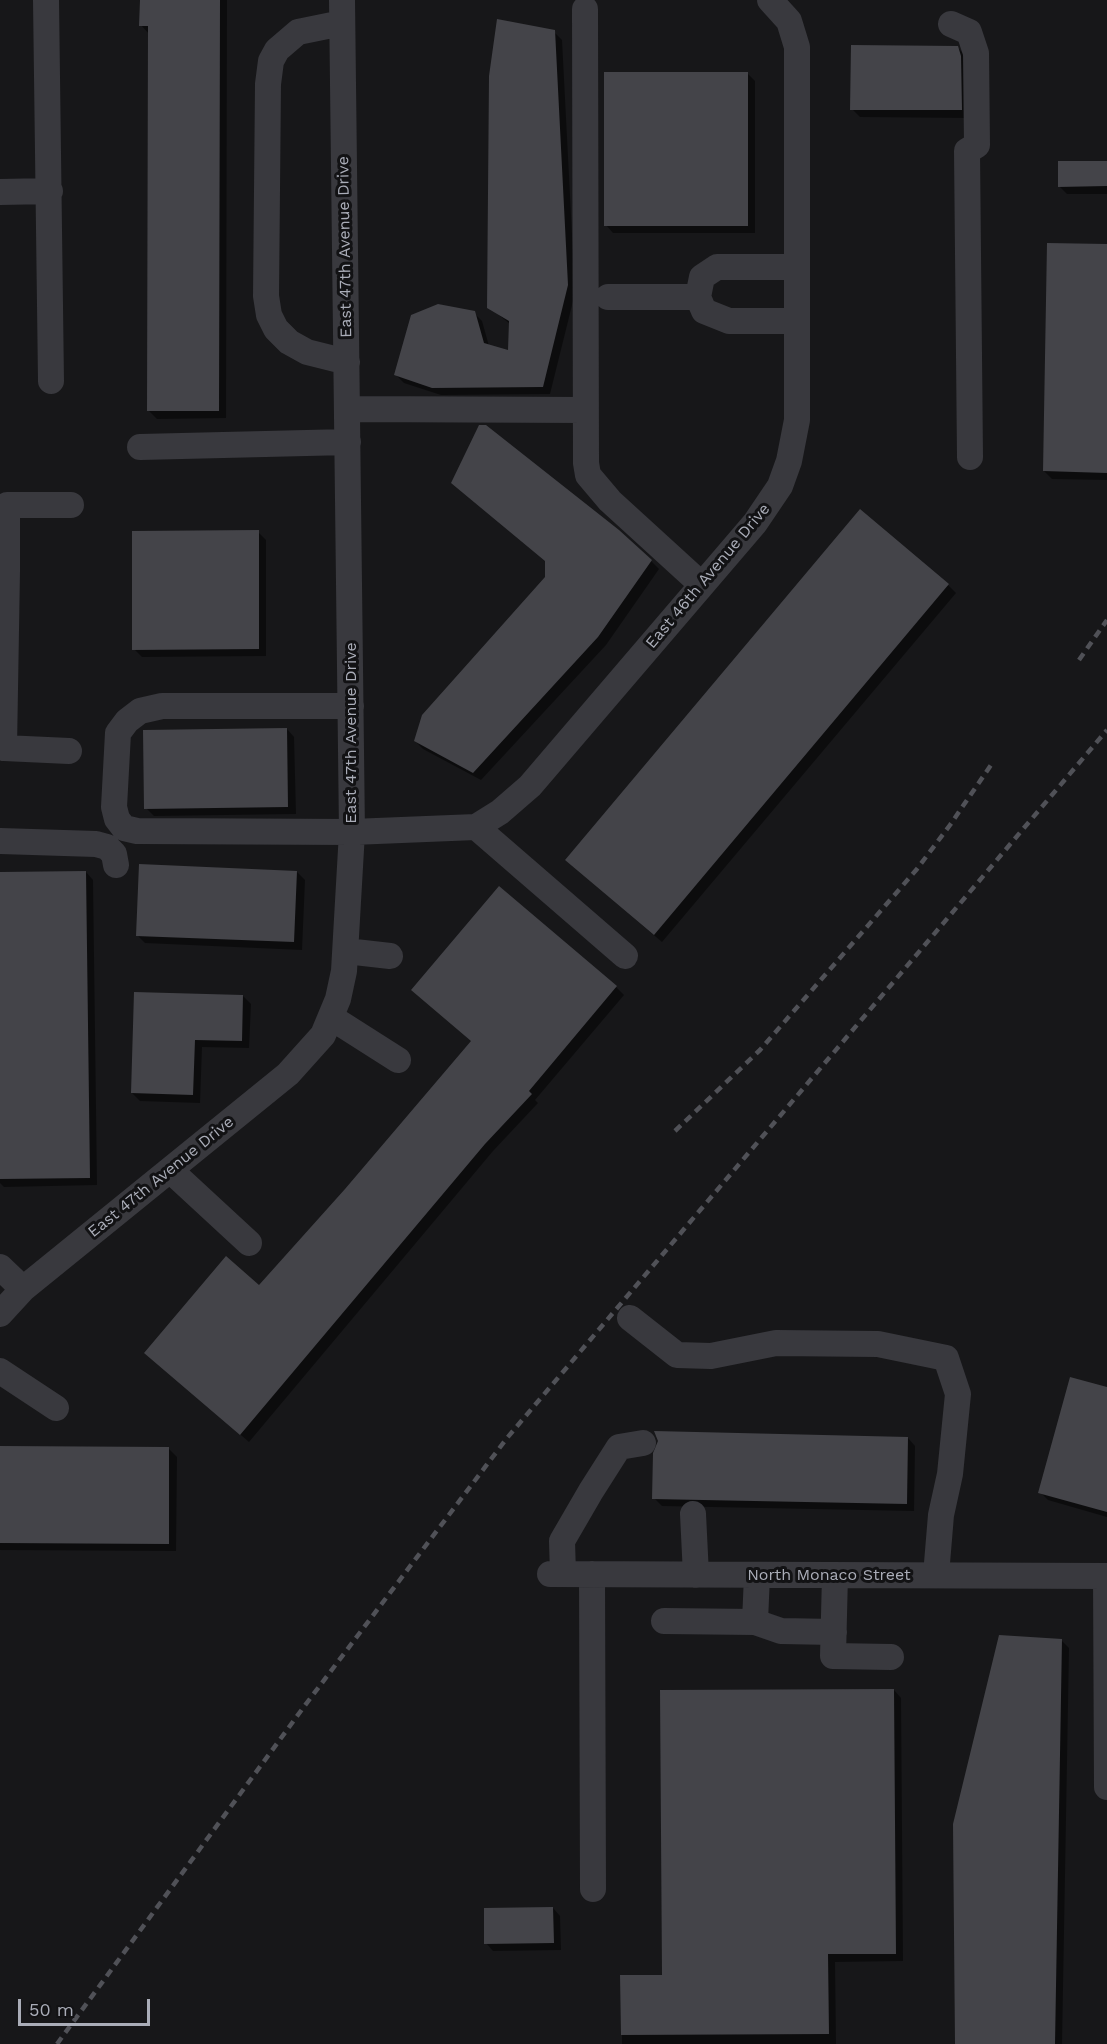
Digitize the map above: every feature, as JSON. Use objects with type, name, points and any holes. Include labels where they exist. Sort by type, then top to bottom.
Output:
[{"type":"street","points":[[46,0],[51,381]]},
{"type":"street","name":"East 46th Avenue Drive","points":[[476,827],[500,812],[530,786],[702,585],[772,500],[789,461],[797,420],[797,47],[789,21],[771,0]]},
{"type":"street","points":[[585,9],[585,410],[588,475],[642,532],[702,585]]},
{"type":"street","points":[[342,12],[298,32],[277,50],[272,61],[268,84],[266,296],[269,315],[276,329],[289,342],[307,352],[347,362]]},
{"type":"street","name":"East 47th Avenue Drive","points":[[0,1314],[23,1289],[288,1074],[310,1052],[332,1018],[344,971],[352,832],[342,12]]},
{"type":"street","points":[[951,24],[969,32],[976,53],[977,146],[967,151],[970,457]]},
{"type":"street","points":[[0,192],[50,192]]},
{"type":"street","points":[[797,267],[717,267],[702,277],[698,297],[704,311],[729,321],[797,321]]},
{"type":"street","points":[[608,297],[698,297]]},
{"type":"street","points":[[347,409],[585,410]]},
{"type":"street","points":[[140,447],[348,442]]},
{"type":"street","points":[[69,750],[4,748],[3,572],[7,505],[71,505]]},
{"type":"street","points":[[351,706],[162,706],[140,711],[117,733],[114,807],[117,819],[124,828],[137,831],[352,832],[476,827],[625,956]]},
{"type":"street","points":[[0,842],[96,844],[107,847],[114,854],[116,865]]},
{"type":"street","points":[[346,951],[390,956]]},
{"type":"street","points":[[332,1018],[398,1060]]},
{"type":"street","points":[[170,1170],[249,1243]]},
{"type":"street","points":[[0,1267],[23,1289]]},
{"type":"street","points":[[630,1318],[677,1355],[711,1356],[776,1343],[878,1344],[946,1358],[958,1394],[950,1474],[941,1515],[936,1575]]},
{"type":"street","points":[[0,1371],[56,1408]]},
{"type":"street","name":"North Monaco Street","points":[[643,1443],[619,1447],[562,1541],[557,1574],[1106,1576]]},
{"type":"street","points":[[693,1514],[696,1575]]},
{"type":"street","points":[[592,1574],[593,1889]]},
{"type":"street","points":[[755,1622],[758,1575]]},
{"type":"street","points":[[835,1575],[833,1656],[891,1657]]},
{"type":"street","points":[[1106,1576],[1107,1787]]},
{"type":"street","points":[[664,1621],[755,1622],[781,1631],[834,1632]]},
{"type":"building","points":[[140,0],[220,0],[219,411],[147,411],[148,26],[139,26]]},
{"type":"building","points":[[497,19],[555,30],[568,285],[543,387],[432,388],[394,375],[411,315],[438,304],[475,311],[484,343],[508,350],[509,321],[487,308],[489,76]]},
{"type":"building","points":[[851,45],[958,46],[961,56],[962,110],[850,110]]},
{"type":"building","points":[[604,72],[748,72],[748,226],[604,226]]},
{"type":"building","points":[[1058,161],[1107,161],[1107,186],[1058,187]]},
{"type":"building","points":[[1047,243],[1107,244],[1107,473],[1043,471]]},
{"type":"building","points":[[479,425],[486,425],[619,530],[652,560],[598,637],[473,773],[414,741],[422,715],[545,577],[545,561],[451,483]]},
{"type":"building","points":[[860,509],[949,584],[654,935],[565,860]]},
{"type":"building","points":[[259,530],[259,649],[132,650],[132,531]]},
{"type":"building","points":[[287,728],[288,807],[144,809],[143,730]]},
{"type":"building","points":[[139,864],[297,871],[294,942],[136,936]]},
{"type":"building","points":[[86,871],[90,1178],[0,1179],[0,872]]},
{"type":"building","points":[[499,886],[617,986],[529,1091],[532,1094],[485,1144],[240,1435],[144,1353],[226,1256],[259,1285],[345,1189],[471,1041],[411,990]]},
{"type":"building","points":[[134,992],[243,995],[242,1041],[195,1040],[193,1095],[131,1093]]},
{"type":"building","points":[[1070,1377],[1107,1387],[1107,1512],[1038,1493]]},
{"type":"building","points":[[654,1431],[908,1437],[907,1504],[652,1499],[653,1453],[658,1441]]},
{"type":"building","points":[[0,1446],[169,1447],[169,1544],[0,1543]]},
{"type":"building","points":[[999,1635],[1062,1639],[1055,2044],[955,2044],[953,1824]]},
{"type":"building","points":[[894,1689],[896,1954],[828,1954],[829,2034],[621,2035],[620,1975],[662,1975],[660,1690]]},
{"type":"building","points":[[553,1907],[554,1943],[484,1944],[484,1908]]},
{"type":"railway","points":[[1079,660],[1107,620]]},
{"type":"railway","points":[[57,2044],[303,1708],[507,1438],[1107,730]]},
{"type":"railway","points":[[675,1131],[760,1050],[917,869],[991,765]]}]
